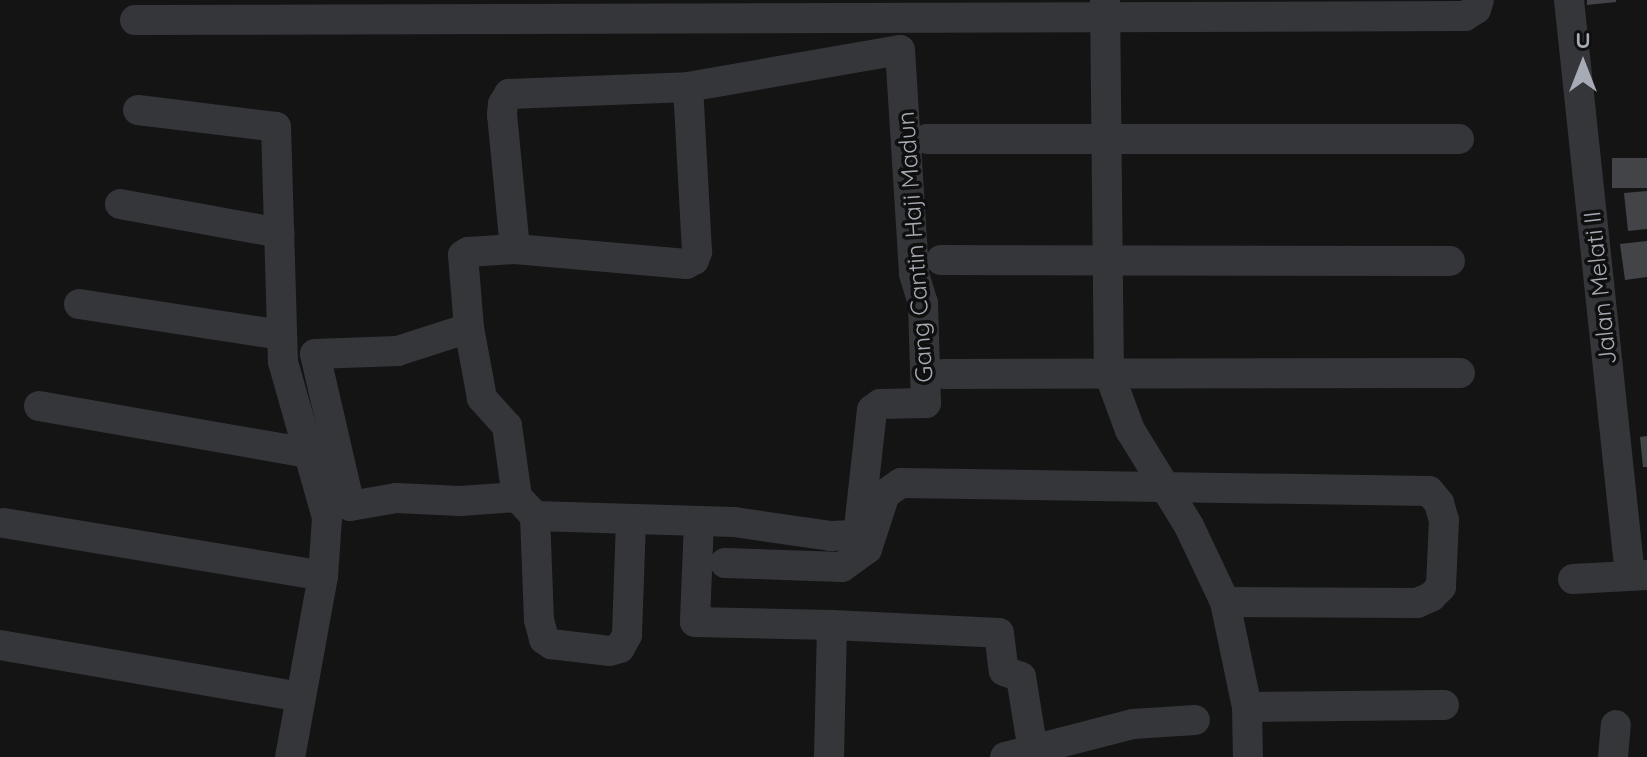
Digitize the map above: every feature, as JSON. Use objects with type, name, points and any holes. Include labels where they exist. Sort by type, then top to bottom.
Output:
[{"type":"street","points":[[135,20],[540,9],[1105,8],[1465,16],[1476,9],[1479,0]]},
{"type":"street","name":"Jalan Melati II","points":[[1569,0],[1639,575]]},
{"type":"street","points":[[1105,8],[1109,373],[1130,430],[1189,526],[1225,602],[1247,707],[1248,757]]},
{"type":"street","name":"Gang Cantin Haji Madun","points":[[469,328],[398,351],[315,354],[350,506],[396,498],[460,501],[631,519],[734,522],[831,536],[852,535],[859,527],[872,410],[880,404],[926,403],[923,303],[914,274],[900,50],[688,87]]},
{"type":"street","points":[[515,249],[502,115],[503,104],[509,94],[688,87],[697,252],[694,260],[686,264],[515,249],[463,255],[469,328],[482,398],[507,426],[526,506],[539,620],[544,639],[551,644],[610,651],[620,648],[627,635],[631,519]]},
{"type":"street","points":[[138,110],[276,127],[283,362],[327,518],[323,576],[290,757]]},
{"type":"street","points":[[927,139],[1459,139]]},
{"type":"street","points":[[120,204],[279,233]]},
{"type":"street","points":[[941,260],[1450,261]]},
{"type":"street","points":[[79,304],[282,335]]},
{"type":"street","points":[[944,374],[1460,373]]},
{"type":"street","points":[[39,406],[309,453]]},
{"type":"street","points":[[725,563],[842,567],[867,549],[885,494],[901,483],[1429,491],[1439,503],[1444,520],[1441,587],[1431,597],[1417,603],[1225,602]]},
{"type":"street","points":[[699,521],[695,622],[999,633],[1004,671],[1021,677],[1019,754],[1133,724],[1195,720]]},
{"type":"street","points":[[4,523],[323,576]]},
{"type":"street","points":[[1573,579],[1639,575]]},
{"type":"street","points":[[829,757],[832,625]]},
{"type":"street","points":[[0,645],[301,697]]},
{"type":"street","points":[[1247,707],[1444,705]]},
{"type":"street","points":[[1613,757],[1616,725]]},
{"type":"building","points":[[1587,0],[1616,0],[1616,2],[1587,5]]},
{"type":"building","points":[[1612,158],[1647,158],[1647,188],[1612,188]]},
{"type":"building","points":[[1647,191],[1647,229],[1628,231],[1624,193]]},
{"type":"building","points":[[1647,241],[1647,277],[1625,280],[1620,244]]},
{"type":"building","points":[[1647,436],[1647,467],[1643,467],[1640,437]]}]
